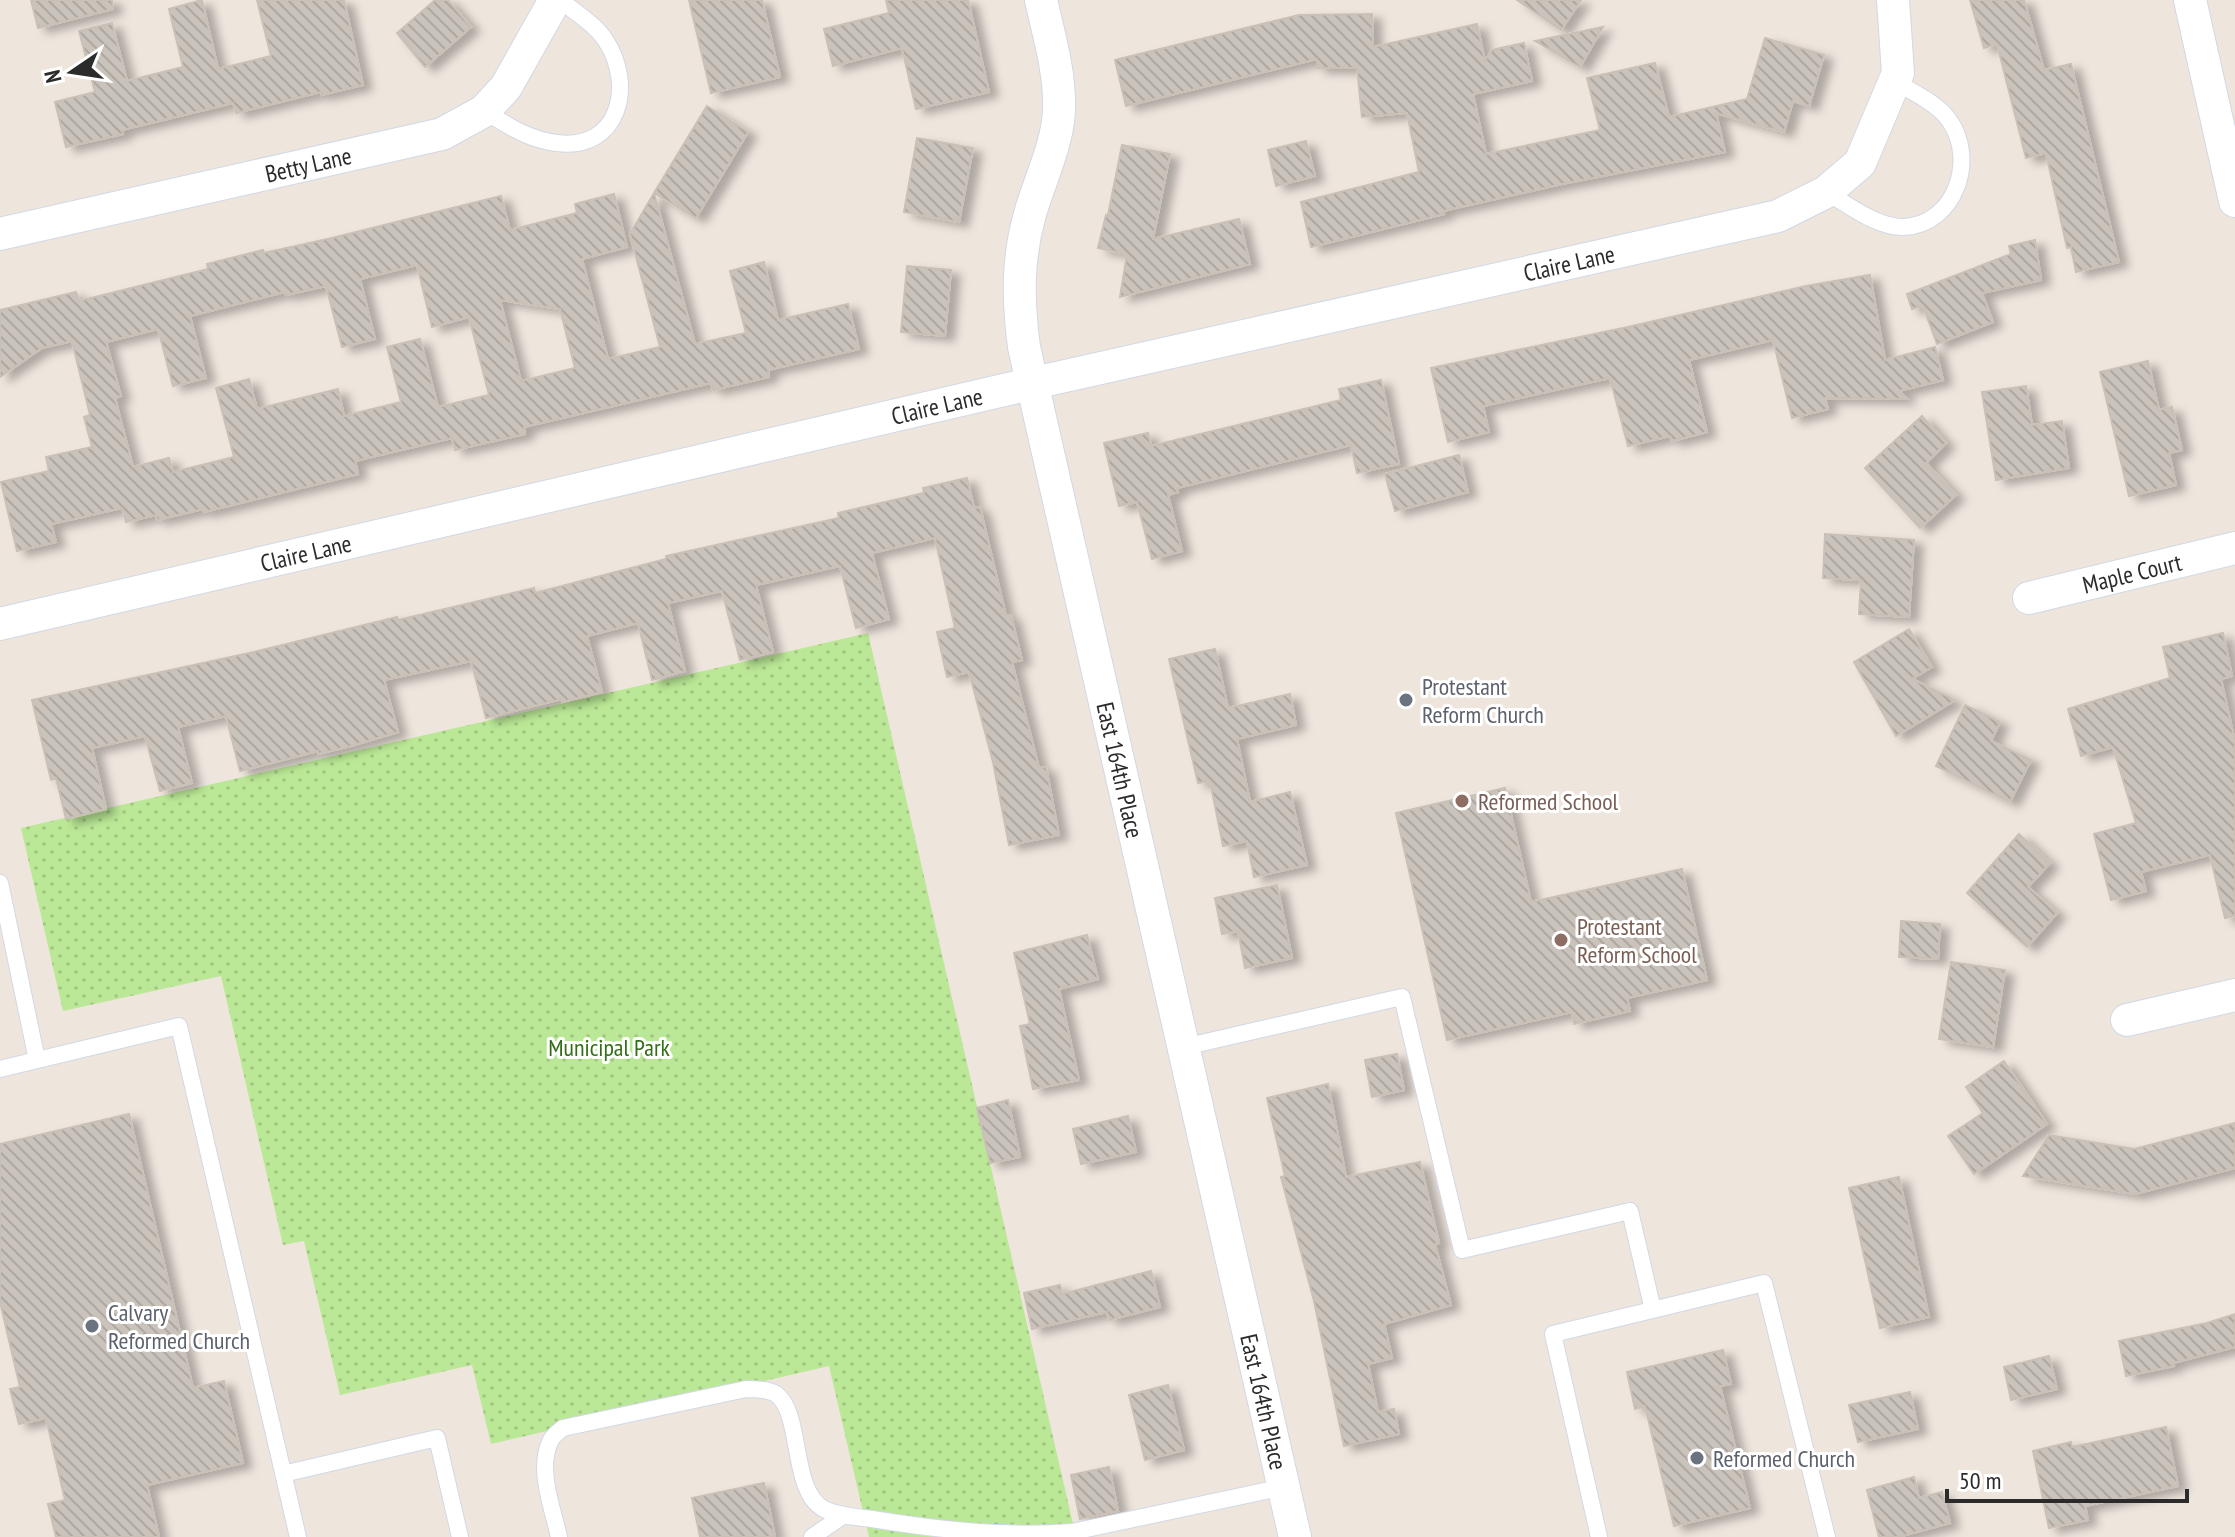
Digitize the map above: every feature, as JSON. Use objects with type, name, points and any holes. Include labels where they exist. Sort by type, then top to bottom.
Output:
[{"type":"street","name":"Betty Lane","points":[[0,234],[442,134],[484,111],[506,87],[558,0]]},
{"type":"street","name":"East 164th Place","points":[[1041,0],[1058,77],[1059,110],[1029,218],[1019,270],[1019,310],[1024,347],[1295,1537]]},
{"type":"street","points":[[1893,0],[1898,73],[1894,81]]},
{"type":"street","points":[[2190,0],[2235,201]]},
{"type":"street","name":"Claire Lane","points":[[0,624],[1034,383],[1778,216],[1826,192],[1860,163],[1894,81]]},
{"type":"street","name":"Maple Court","points":[[2029,598],[2235,548]]},
{"type":"street","points":[[2127,1020],[2235,995]]},
{"type":"lane","points":[[484,111],[525,136],[556,143],[577,144],[594,137],[610,125],[619,105],[621,81],[618,63],[605,39],[558,0]]},
{"type":"lane","points":[[1826,192],[1868,216],[1902,227],[1919,224],[1938,214],[1949,203],[1962,171],[1957,136],[1951,122],[1942,111],[1894,81]]},
{"type":"lane","points":[[0,883],[37,1060]]},
{"type":"lane","points":[[1184,1047],[1402,997],[1462,1250],[1630,1211],[1653,1310]]},
{"type":"lane","points":[[0,1069],[179,1026],[298,1537]]},
{"type":"lane","points":[[1599,1537],[1553,1334],[1764,1283],[1827,1537]]},
{"type":"lane","points":[[559,1537],[547,1485],[546,1457],[550,1439],[563,1428],[746,1389],[776,1394],[786,1407],[811,1496],[823,1509],[844,1515],[999,1536],[1046,1535],[1284,1487]]},
{"type":"lane","points":[[283,1474],[437,1438],[460,1537]]},
{"type":"lane","points":[[812,1537],[844,1515]]},
{"type":"green space","name":"Municipal Park","points":[[868,633],[1076,1537],[869,1537],[829,1366],[491,1444],[472,1365],[340,1395],[304,1241],[283,1245],[221,976],[63,1011],[21,828]]},
{"type":"building","points":[[31,0],[112,0],[113,9],[38,28]]},
{"type":"building","points":[[202,0],[218,69],[271,56],[257,0],[344,0],[363,85],[236,113],[233,103],[66,147],[55,102],[95,92],[79,31],[112,23],[127,81],[183,67],[169,9]]},
{"type":"building","points":[[435,0],[448,0],[471,27],[425,67],[397,33]]},
{"type":"building","points":[[689,0],[762,0],[780,77],[711,93]]},
{"type":"building","points":[[886,0],[968,0],[989,92],[916,109],[902,48],[833,66],[824,29],[889,13]]},
{"type":"building","points":[[1517,0],[1581,0],[1561,30]]},
{"type":"building","points":[[1970,0],[2024,0],[2044,70],[2071,64],[2119,262],[2076,272],[2071,247],[2067,248],[2046,153],[2026,158],[1997,44],[1984,48]]},
{"type":"building","points":[[1372,14],[1373,47],[1477,24],[1485,61],[1492,50],[1524,43],[1532,81],[1473,94],[1486,154],[1600,130],[1587,78],[1655,63],[1669,117],[1747,99],[1765,38],[1824,55],[1809,106],[1793,101],[1784,132],[1716,113],[1725,152],[1443,211],[1444,214],[1311,247],[1301,202],[1419,172],[1407,113],[1362,117],[1357,68],[1317,68],[1317,59],[1126,106],[1115,60],[1299,15]]},
{"type":"building","points":[[1603,27],[1580,67],[1535,41]]},
{"type":"building","points":[[707,106],[748,132],[696,218],[654,193]]},
{"type":"building","points":[[917,138],[973,148],[959,222],[904,212]]},
{"type":"building","points":[[1306,141],[1315,176],[1276,186],[1268,150]]},
{"type":"building","points":[[1122,145],[1170,154],[1153,239],[1239,219],[1250,264],[1120,297],[1127,254],[1098,248]]},
{"type":"building","points":[[654,193],[695,344],[746,333],[730,271],[764,262],[778,320],[848,304],[859,349],[768,370],[769,377],[713,390],[711,383],[524,427],[525,434],[455,450],[452,438],[355,461],[358,474],[204,512],[203,509],[157,520],[156,515],[126,522],[122,508],[51,524],[56,542],[17,551],[1,482],[49,471],[46,457],[92,447],[84,417],[90,415],[72,341],[42,348],[0,377],[0,310],[76,292],[79,301],[208,269],[207,264],[263,250],[264,253],[332,238],[501,196],[510,230],[577,213],[575,204],[614,194],[627,247],[582,259],[608,359],[660,347],[630,234]],"holes":[[[417,265],[432,327],[469,317],[489,395],[438,407],[420,339],[387,347],[401,402],[344,416],[338,389],[257,409],[249,379],[216,388],[234,457],[173,472],[169,458],[133,467],[115,398],[121,396],[106,342],[158,329],[173,386],[206,378],[190,316],[285,292],[286,295],[326,286],[342,347],[375,339],[360,279]],[[500,300],[560,309],[575,368],[521,381]]]},
{"type":"building","points":[[2035,240],[2041,280],[1982,293],[1993,322],[1937,344],[1923,306],[1912,309],[1907,294],[2011,254],[2009,246]]},
{"type":"building","points":[[907,266],[951,270],[945,336],[901,332]]},
{"type":"building","points":[[1870,275],[1885,360],[1935,347],[1943,380],[1899,391],[1907,399],[1825,398],[1828,409],[1792,418],[1773,340],[1689,360],[1707,432],[1672,441],[1670,436],[1628,446],[1610,378],[1483,406],[1489,432],[1448,442],[1431,368],[1806,286]]},
{"type":"building","points":[[2148,361],[2159,410],[2172,407],[2182,450],[2169,453],[2176,485],[2129,496],[2100,372]]},
{"type":"building","points":[[1381,380],[1399,464],[1357,473],[1351,445],[1177,488],[1178,492],[1168,495],[1182,551],[1152,559],[1137,502],[1119,506],[1104,443],[1148,433],[1151,446],[1341,400],[1339,389]]},
{"type":"building","points":[[2026,386],[2032,425],[2062,421],[2069,468],[1996,480],[1982,392]]},
{"type":"building","points":[[1922,416],[1946,443],[1926,463],[1956,495],[1920,528],[1865,468]]},
{"type":"building","points":[[1459,455],[1468,492],[1395,511],[1385,474]]},
{"type":"building","points":[[967,478],[974,508],[980,507],[1006,616],[1011,615],[1022,660],[1012,662],[1039,768],[1046,767],[1059,835],[1009,845],[993,762],[969,672],[947,677],[937,632],[955,628],[935,538],[872,553],[889,619],[856,628],[840,566],[756,585],[773,652],[740,660],[722,591],[668,603],[685,671],[652,680],[638,623],[587,636],[602,692],[486,718],[471,661],[384,680],[398,732],[351,746],[240,771],[226,716],[178,727],[192,783],[160,791],[145,736],[92,748],[106,809],[66,819],[56,778],[51,780],[32,700],[254,652],[397,617],[398,620],[534,588],[535,593],[666,559],[666,556],[839,518],[838,513],[924,493],[923,488]]},
{"type":"building","points":[[1825,534],[1914,540],[1909,617],[1859,614],[1861,580],[1823,578]]},
{"type":"building","points":[[1909,629],[1932,667],[1912,679],[1955,700],[1896,736],[1854,662]]},
{"type":"building","points":[[2223,633],[2232,676],[2221,679],[2235,742],[2235,916],[2225,918],[2210,855],[2141,872],[2146,891],[2111,900],[2094,834],[2136,823],[2113,747],[2081,756],[2068,709],[2170,678],[2163,647]]},
{"type":"building","points":[[1215,649],[1228,708],[1290,694],[1296,725],[1237,739],[1250,802],[1290,792],[1307,865],[1254,877],[1247,841],[1223,846],[1210,781],[1198,783],[1169,659]]},
{"type":"building","points":[[1965,705],[2000,722],[1991,741],[2031,760],[2010,802],[1936,766]]},
{"type":"building","name":"Protestant Reform School","points":[[1505,788],[1531,902],[1682,869],[1707,980],[1627,998],[1630,1011],[1574,1024],[1572,1012],[1447,1040],[1396,813]]},
{"type":"building","points":[[2019,834],[2050,863],[2028,887],[2057,913],[2027,947],[1967,893]]},
{"type":"building","points":[[1277,885],[1292,958],[1245,968],[1238,931],[1222,934],[1215,898]]},
{"type":"building","points":[[1901,921],[1940,924],[1938,959],[1899,957]]},
{"type":"building","points":[[1087,935],[1098,979],[1059,989],[1079,1080],[1033,1089],[1020,1026],[1030,1024],[1014,953]]},
{"type":"building","points":[[1951,962],[2005,970],[1993,1047],[1939,1039]]},
{"type":"building","points":[[1397,1054],[1404,1090],[1372,1097],[1365,1060]]},
{"type":"building","points":[[2004,1061],[2047,1124],[1974,1174],[1948,1136],[1983,1113],[1966,1087]]},
{"type":"building","points":[[1328,1084],[1346,1177],[1420,1162],[1439,1243],[1435,1244],[1451,1305],[1384,1324],[1392,1358],[1368,1364],[1378,1412],[1394,1409],[1399,1434],[1344,1446],[1314,1301],[1281,1177],[1285,1176],[1267,1098]]},
{"type":"building","points":[[1008,1100],[1020,1157],[990,1163],[977,1108]]},
{"type":"building","name":"Calvary Reformed Church","points":[[129,1114],[193,1388],[224,1381],[243,1463],[147,1485],[159,1537],[56,1537],[48,1504],[65,1500],[46,1418],[19,1424],[10,1389],[20,1387],[0,1302],[0,1144]]},
{"type":"building","points":[[1128,1116],[1136,1152],[1081,1164],[1073,1129]]},
{"type":"building","points":[[2235,1123],[2235,1168],[2135,1194],[2023,1176],[2049,1135],[2134,1149]]},
{"type":"building","points":[[1899,1177],[1929,1317],[1880,1328],[1849,1188]]},
{"type":"building","points":[[1151,1271],[1160,1307],[1109,1320],[1107,1312],[1032,1329],[1024,1293],[1060,1285],[1062,1294]]},
{"type":"building","points":[[2235,1314],[2235,1347],[2173,1363],[2174,1366],[2126,1376],[2119,1341],[2207,1323]]},
{"type":"building","name":"Reformed Church","points":[[1723,1350],[1731,1384],[1720,1386],[1750,1508],[1674,1526],[1645,1406],[1635,1409],[1627,1372]]},
{"type":"building","points":[[2049,1356],[2057,1389],[2011,1400],[2004,1367]]},
{"type":"building","points":[[1168,1385],[1184,1450],[1145,1460],[1129,1395]]},
{"type":"building","points":[[1910,1392],[1918,1429],[1858,1442],[1849,1405]]},
{"type":"building","points":[[2166,1427],[2178,1486],[2085,1506],[2088,1520],[2049,1528],[2033,1451],[2071,1442],[2072,1447]]},
{"type":"building","points":[[1109,1467],[1118,1511],[1080,1519],[1071,1475]]},
{"type":"building","points":[[1914,1477],[1919,1498],[1942,1492],[1950,1523],[1898,1537],[1879,1537],[1867,1490]]},
{"type":"building","points":[[764,1483],[775,1537],[700,1537],[692,1498]]},
{"type":"place","name":"Protestant Reform Church","points":[[1406,700]]},
{"type":"place","name":"Reformed School","points":[[1462,801]]},
{"type":"place","name":"Protestant Reform School","points":[[1561,940]]},
{"type":"place","name":"Calvary Reformed Church","points":[[92,1326]]},
{"type":"place","name":"Reformed Church","points":[[1697,1458]]}]
